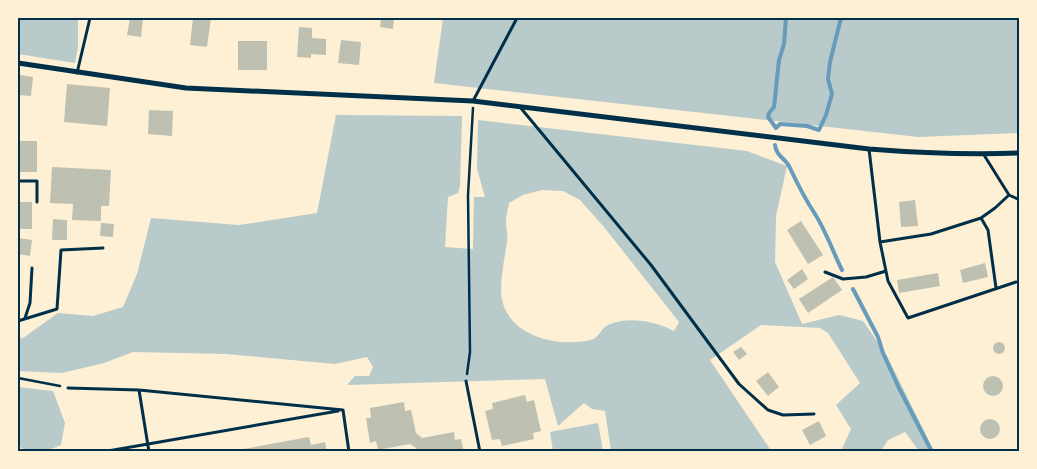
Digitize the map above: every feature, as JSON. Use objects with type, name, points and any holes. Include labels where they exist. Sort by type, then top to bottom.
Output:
[{"type":"street","points":[[18,64],[186,88],[473,101],[869,149],[984,155],[1020,153]]},
{"type":"lane","points":[[77,73],[90,18]]},
{"type":"lane","points":[[473,101],[517,18]]},
{"type":"lane","points":[[520,107],[651,265],[739,384],[768,410],[783,414],[814,414]]},
{"type":"lane","points":[[869,149],[880,242],[888,281],[908,318],[1016,282]]},
{"type":"lane","points":[[984,155],[1008,194],[1020,200]]},
{"type":"lane","points":[[18,181],[38,181],[37,202]]},
{"type":"lane","points":[[880,242],[930,234],[981,218],[995,208],[1008,194]]},
{"type":"lane","points":[[981,218],[988,230],[996,288]]},
{"type":"lane","points":[[18,321],[57,309],[60,250],[103,248]]},
{"type":"lane","points":[[25,319],[30,303],[32,268]]},
{"type":"lane","points":[[825,272],[843,279],[866,277],[886,271]]},
{"type":"lane","points":[[466,382],[480,452]]},
{"type":"lane","points":[[68,388],[139,390],[343,410]]},
{"type":"lane","points":[[139,390],[149,452]]},
{"type":"lane","points":[[102,452],[343,410]]},
{"type":"lane","points":[[343,410],[349,452]]},
{"type":"path","points":[[466,382],[470,352],[468,195],[473,101]]},
{"type":"path","points":[[18,378],[68,388]]},
{"type":"shaded area","points":[[18,18],[78,18],[78,47],[75,63],[18,54]]},
{"type":"shaded area","points":[[443,18],[1019,18],[1020,133],[918,137],[434,83]]},
{"type":"shaded area","points":[[336,115],[462,116],[460,186],[458,193],[448,197],[445,247],[473,249],[474,197],[485,197],[477,169],[478,120],[747,151],[787,166],[776,216],[775,262],[802,324],[839,315],[863,321],[887,356],[934,451],[919,451],[905,432],[888,440],[881,451],[841,451],[851,429],[836,405],[860,383],[828,333],[820,328],[761,325],[710,360],[772,452],[611,451],[605,411],[592,409],[584,403],[558,426],[545,379],[347,385],[355,376],[369,376],[373,367],[367,357],[335,364],[226,354],[133,352],[104,363],[62,373],[18,371],[18,339],[23,338],[58,313],[93,316],[123,307],[137,274],[151,218],[239,225],[317,213]],"holes":[[[542,190],[563,191],[580,200],[604,227],[679,322],[674,331],[650,322],[633,320],[608,325],[591,340],[562,342],[547,340],[533,335],[520,328],[510,318],[504,305],[501,290],[509,203],[523,195]]]},
{"type":"shaded area","points":[[18,387],[53,391],[65,423],[61,445],[42,451],[21,448],[18,439]]},
{"type":"shaded area","points":[[598,423],[603,451],[553,451],[550,432]]},
{"type":"building","points":[[130,18],[143,18],[141,37],[127,35]]},
{"type":"building","points":[[193,18],[211,18],[207,47],[190,45]]},
{"type":"building","points":[[381,18],[394,18],[393,29],[380,27]]},
{"type":"building","points":[[299,27],[312,28],[312,38],[326,39],[326,55],[311,54],[311,58],[297,57]]},
{"type":"building","points":[[341,40],[361,42],[359,65],[338,63]]},
{"type":"building","points":[[238,41],[267,41],[267,70],[238,70]]},
{"type":"building","points":[[20,75],[33,77],[31,96],[18,95]]},
{"type":"building","points":[[67,84],[110,88],[107,126],[64,122]]},
{"type":"building","points":[[149,110],[173,111],[172,136],[148,134]]},
{"type":"building","points":[[18,141],[37,141],[37,172],[18,172]]},
{"type":"building","points":[[52,167],[111,170],[109,206],[101,206],[101,221],[72,220],[73,204],[50,203]]},
{"type":"building","points":[[18,183],[20,183],[20,202],[32,202],[32,229],[20,229],[20,234],[18,234]]},
{"type":"building","points":[[915,200],[918,226],[901,227],[899,202]]},
{"type":"building","points":[[53,219],[67,220],[67,240],[52,240]]},
{"type":"building","points":[[801,221],[823,255],[808,264],[787,230]]},
{"type":"building","points":[[101,223],[114,224],[113,237],[100,236]]},
{"type":"building","points":[[18,238],[32,240],[30,256],[18,254]]},
{"type":"building","points":[[985,263],[988,277],[963,283],[960,270]]},
{"type":"building","points":[[802,269],[808,279],[794,289],[787,280]]},
{"type":"building","points":[[938,273],[940,286],[899,293],[897,280]]},
{"type":"building","points":[[833,277],[842,290],[808,313],[799,299]]},
{"type":"building","points":[[999,342],[1005,348],[999,354],[993,348]]},
{"type":"building","points":[[741,347],[747,354],[739,360],[733,352]]},
{"type":"building","points":[[768,372],[779,387],[768,396],[756,381]]},
{"type":"building","points":[[993,376],[1000,379],[1003,386],[1000,393],[993,396],[986,393],[983,386],[986,379]]},
{"type":"building","points":[[525,395],[527,402],[534,400],[541,431],[533,433],[534,439],[502,446],[500,439],[492,440],[485,411],[493,409],[492,403]]},
{"type":"building","points":[[404,402],[405,411],[411,410],[416,433],[422,438],[454,432],[455,440],[461,439],[464,452],[416,452],[416,448],[410,444],[378,450],[376,441],[370,443],[366,418],[371,418],[370,408]]},
{"type":"building","points":[[990,419],[997,422],[1000,429],[997,436],[990,439],[983,436],[980,429],[983,422]]},
{"type":"building","points":[[819,421],[826,436],[810,445],[802,430]]},
{"type":"building","points":[[309,437],[311,445],[325,442],[327,452],[227,452]]},
{"type":"waterway","points":[[786,18],[774,107],[768,117],[776,128],[780,124],[807,126],[819,130],[832,94],[828,79],[830,62],[841,18]]},
{"type":"waterway","points":[[775,145],[777,152],[789,166],[804,197],[826,234],[842,270]]},
{"type":"waterway","points":[[853,289],[878,337],[899,388],[932,452]]}]
